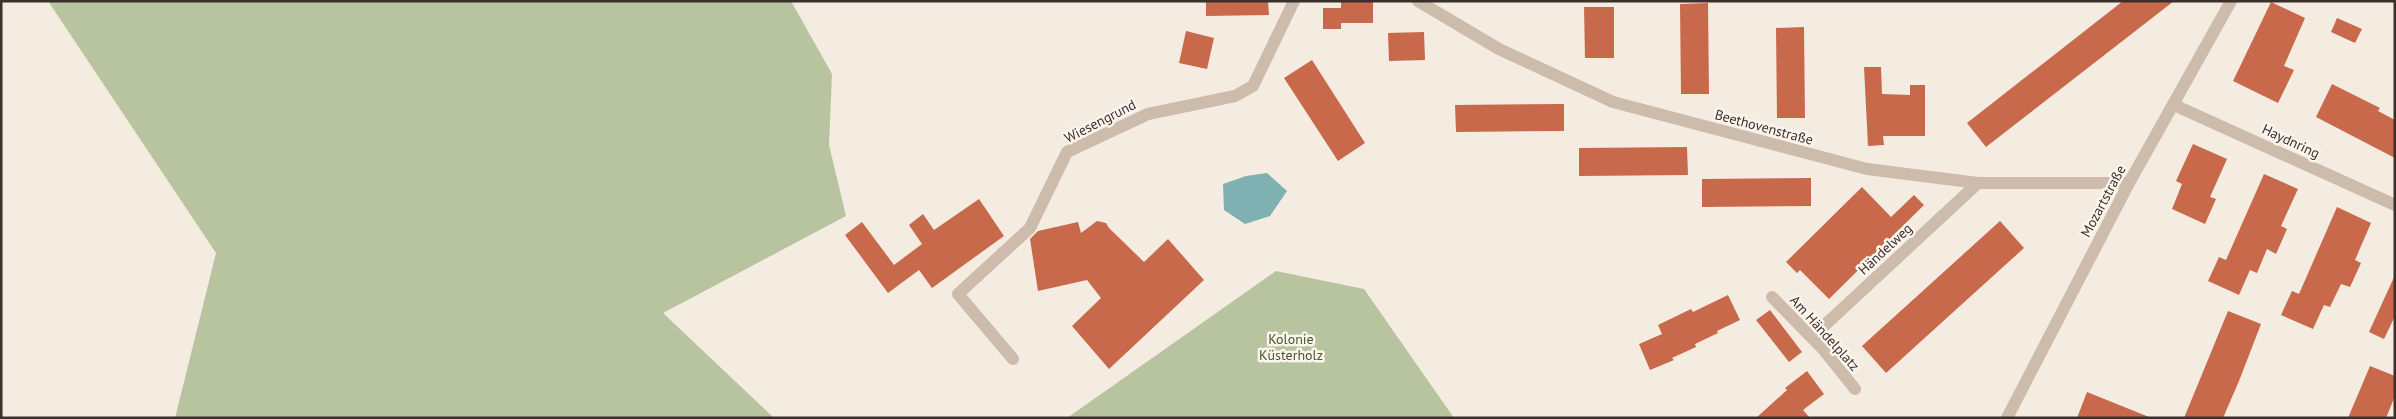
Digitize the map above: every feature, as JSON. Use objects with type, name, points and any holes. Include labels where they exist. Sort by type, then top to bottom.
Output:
[{"type":"street","name":"Wiesengrund","points":[[1013,359],[958,294],[1030,228],[1067,152],[1148,114],[1236,96],[1254,86],[1294,1]]},
{"type":"street","name":"Beethovenstraße","points":[[1418,1],[1499,49],[1613,102],[1867,170],[1978,183],[2129,183]]},
{"type":"street","name":"Mozartstraße","points":[[2007,418],[2129,183],[2231,1]]},
{"type":"street","name":"Haydnring","points":[[2174,104],[2395,205]]},
{"type":"street","name":"Händelweg","points":[[1812,337],[1978,183]]},
{"type":"street","name":"Am Händelplatz","points":[[1772,297],[1812,337],[1854,389]]},
{"type":"green space","points":[[48,1],[791,1],[832,74],[829,145],[846,216],[663,313],[774,418],[175,418],[216,253]]},
{"type":"green space","name":"Kolonie Küsterholz","points":[[1276,271],[1364,289],[1454,418],[1067,418]]},
{"type":"water","points":[[1267,173],[1287,191],[1270,216],[1245,224],[1224,210],[1223,184],[1246,176]]},
{"type":"building","points":[[1206,1],[1268,1],[1269,15],[1206,16]]},
{"type":"building","points":[[1341,1],[1373,1],[1373,23],[1341,23],[1341,29],[1323,29],[1323,8],[1341,8]]},
{"type":"building","points":[[2123,1],[2174,1],[1986,147],[1967,123]]},
{"type":"building","points":[[2271,2],[2305,18],[2284,66],[2294,70],[2278,103],[2233,81]]},
{"type":"building","points":[[1708,3],[1709,94],[1681,94],[1680,4]]},
{"type":"building","points":[[1584,7],[1614,7],[1614,58],[1585,58]]},
{"type":"building","points":[[2337,18],[2362,29],[2355,43],[2331,32]]},
{"type":"building","points":[[1804,27],[1805,118],[1777,118],[1776,28]]},
{"type":"building","points":[[1186,31],[1214,38],[1207,69],[1179,63]]},
{"type":"building","points":[[1424,32],[1425,60],[1389,61],[1388,33]]},
{"type":"building","points":[[1312,60],[1365,143],[1338,161],[1284,78]]},
{"type":"building","points":[[1864,67],[1881,67],[1882,94],[1910,95],[1910,85],[1925,85],[1925,136],[1883,136],[1884,145],[1868,146]]},
{"type":"building","points":[[2332,84],[2380,108],[2378,111],[2395,120],[2395,158],[2316,117]]},
{"type":"building","points":[[1564,104],[1564,131],[1456,132],[1455,105]]},
{"type":"building","points":[[2193,144],[2227,159],[2210,197],[2216,199],[2205,224],[2172,209],[2182,184],[2176,181]]},
{"type":"building","points":[[1687,147],[1688,175],[1579,176],[1579,148]]},
{"type":"building","points":[[2264,174],[2298,189],[2281,226],[2287,229],[2276,254],[2267,249],[2257,273],[2250,270],[2239,295],[2208,281],[2219,257],[2226,260]]},
{"type":"building","points":[[1811,178],[1811,206],[1702,207],[1702,179]]},
{"type":"building","points":[[1862,187],[1891,217],[1914,195],[1924,205],[1829,299],[1800,270],[1797,273],[1786,262]]},
{"type":"building","points":[[979,199],[1004,236],[932,288],[919,270],[888,293],[845,235],[862,222],[894,265],[922,244],[909,225],[923,214],[934,230]]},
{"type":"building","points":[[2337,207],[2371,223],[2355,260],[2361,263],[2350,287],[2341,284],[2330,307],[2324,305],[2313,329],[2281,315],[2292,291],[2299,294]]},
{"type":"building","points":[[1097,221],[1106,223],[1144,262],[1168,239],[1204,280],[1109,369],[1072,326],[1101,298],[1087,280],[1038,291],[1030,239],[1038,231],[1078,222],[1081,233]]},
{"type":"building","points":[[2000,221],[2024,248],[1886,373],[1862,346]]},
{"type":"building","points":[[2395,275],[2395,316],[2384,339],[2369,332]]},
{"type":"building","points":[[1728,295],[1740,320],[1695,344],[1696,347],[1672,358],[1674,360],[1650,370],[1639,344],[1662,334],[1658,325],[1691,309],[1693,312]]},
{"type":"building","points":[[1770,310],[1802,352],[1789,362],[1756,320]]},
{"type":"building","points":[[2228,311],[2261,324],[2239,381],[2223,418],[2184,418]]},
{"type":"building","points":[[2370,366],[2395,376],[2395,396],[2386,418],[2348,418]]},
{"type":"building","points":[[1807,371],[1824,394],[1803,410],[1810,418],[1756,418],[1787,390],[1785,388]]},
{"type":"building","points":[[2087,392],[2149,417],[2149,418],[2077,418]]}]
